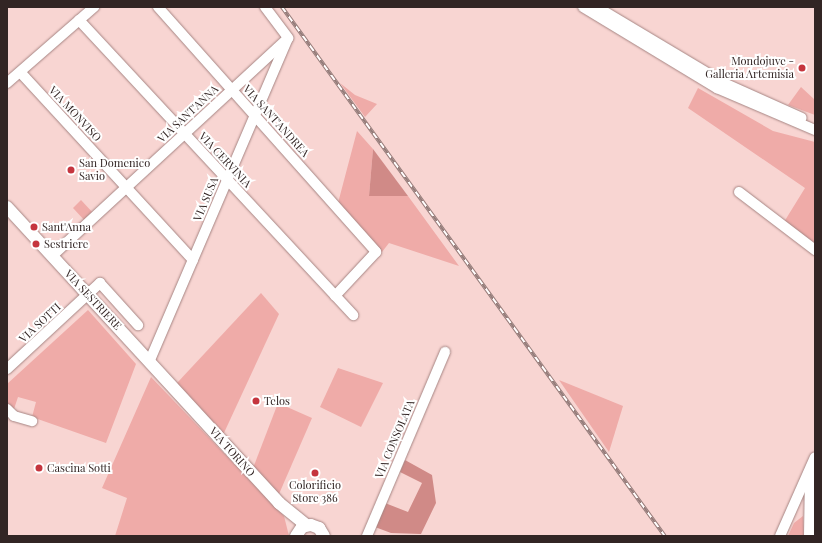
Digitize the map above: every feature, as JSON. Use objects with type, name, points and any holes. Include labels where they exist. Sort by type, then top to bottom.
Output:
[{"type":"main road","name":"VIA SESTRIERE","points":[[9,213],[52,256],[180,392]]},
{"type":"main road","name":"VIA TORINO","points":[[180,392],[286,511],[306,525],[319,528],[324,536]]},
{"type":"main road","name":"VIA TORINO","points":[[286,511],[296,536],[306,525]]},
{"type":"street","points":[[7,83],[21,73],[94,7]]},
{"type":"street","name":"VIA SANT'ANDREA","points":[[158,7],[376,252],[335,296]]},
{"type":"street","points":[[265,7],[288,38]]},
{"type":"street","points":[[583,7],[717,88],[815,130]]},
{"type":"street","points":[[597,7],[724,83],[815,123]]},
{"type":"street","name":"VIA CERVINIA","points":[[79,20],[353,315]]},
{"type":"street","name":"VIA SANT'ANNA","points":[[52,256],[288,38]]},
{"type":"street","name":"VIA SUSA","points":[[150,360],[288,38]]},
{"type":"street","name":"VIA MONVISO","points":[[21,73],[192,260]]},
{"type":"street","points":[[739,192],[815,250]]},
{"type":"street","name":"VIA SOTTI","points":[[7,369],[100,283],[138,325]]},
{"type":"street","name":"VIA CONSOLATA","points":[[367,536],[444,352]]},
{"type":"street","points":[[7,410],[14,416],[32,421]]},
{"type":"street","points":[[780,536],[813,461]]},
{"type":"street","points":[[809,536],[808,515],[813,461]]},
{"type":"street","points":[[790,514],[808,515]]},
{"type":"shaded area","points":[[340,83],[355,95],[377,104],[365,117]]},
{"type":"shaded area","points":[[801,87],[815,100],[815,115],[788,105]]},
{"type":"shaded area","points":[[698,88],[773,131],[815,142],[815,245],[784,222],[805,188],[688,108]]},
{"type":"shaded area","points":[[357,131],[373,149],[369,196],[408,196],[459,266],[389,243],[382,252],[338,203]]},
{"type":"shaded area","points":[[373,149],[408,196],[369,196]]},
{"type":"shaded area","points":[[81,200],[94,214],[86,222],[73,208]]},
{"type":"shaded area","points":[[261,293],[279,314],[223,435],[177,383]]},
{"type":"shaded area","points":[[88,310],[136,364],[106,443],[32,417],[36,402],[18,397],[13,412],[7,405],[7,384]]},
{"type":"shaded area","points":[[338,368],[383,383],[361,427],[320,407]]},
{"type":"shaded area","points":[[151,377],[284,516],[289,536],[115,536],[127,498],[102,488]]},
{"type":"shaded area","points":[[559,380],[623,406],[609,452]]},
{"type":"shaded area","points":[[278,403],[312,418],[279,494],[253,468]]},
{"type":"shaded area","points":[[405,460],[432,475],[436,503],[421,534],[391,533],[375,527],[385,503],[408,512],[422,483],[400,472]]},
{"type":"shaded area","points":[[803,516],[804,536],[788,536],[794,523]]},
{"type":"railway","points":[[282,7],[665,536]]},
{"type":"place","name":"Mondojuve - Galleria Artemisia","points":[[802,68]]},
{"type":"place","name":"San Domenico Savio","points":[[71,170]]},
{"type":"place","name":"Sant'Anna","points":[[34,227]]},
{"type":"place","name":"Sestriere","points":[[36,244]]},
{"type":"place","name":"Telos","points":[[256,401]]},
{"type":"place","name":"Cascina Sotti","points":[[39,468]]},
{"type":"place","name":"Colorificio Store 386","points":[[315,473]]}]
